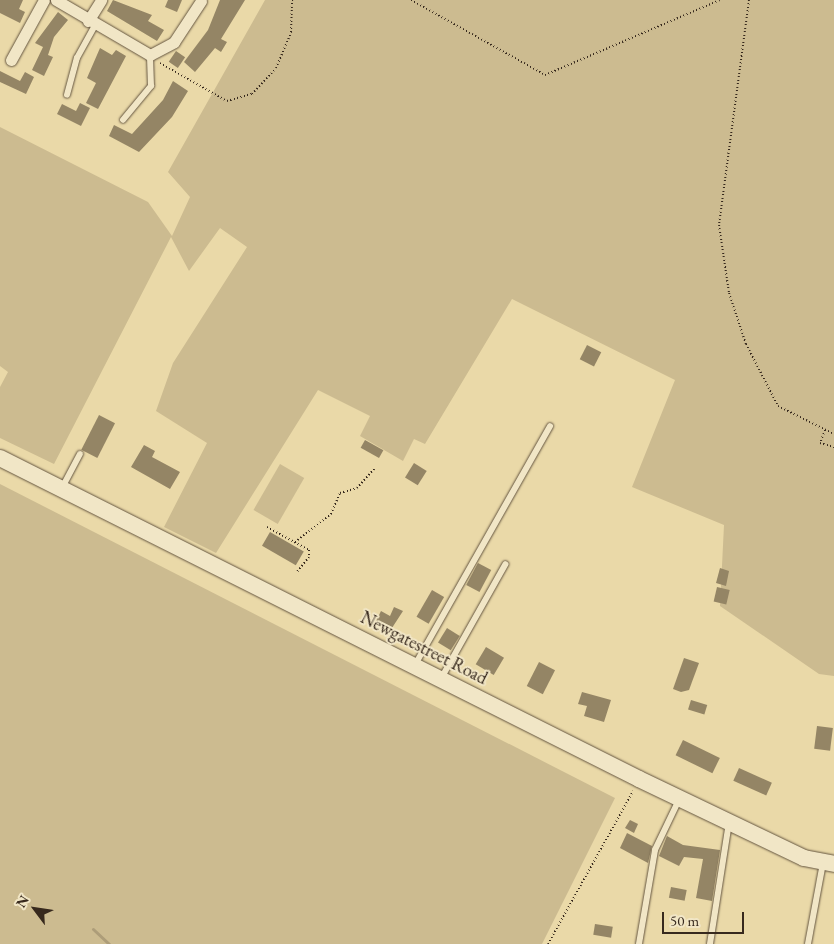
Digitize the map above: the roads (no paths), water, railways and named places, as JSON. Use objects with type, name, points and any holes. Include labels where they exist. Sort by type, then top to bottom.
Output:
[{"type":"street","points":[[11,60],[44,0]]},
{"type":"street","points":[[56,0],[92,23],[150,55],[174,42],[201,1]]},
{"type":"street","points":[[92,23],[101,0]]},
{"type":"street","name":"Newgatestreet Road","points":[[0,458],[639,780],[729,823],[829,863]]},
{"type":"lane","points":[[67,95],[77,58],[92,23]]},
{"type":"lane","points":[[123,120],[151,86],[150,55]]},
{"type":"lane","points":[[414,665],[550,426]]},
{"type":"lane","points":[[62,488],[80,454]]},
{"type":"lane","points":[[441,679],[505,565]]},
{"type":"lane","points":[[639,944],[655,850],[679,799]]},
{"type":"lane","points":[[710,944],[729,823]]},
{"type":"lane","points":[[808,944],[829,863]]},
{"type":"waterway","points":[[93,929],[109,944]]}]
